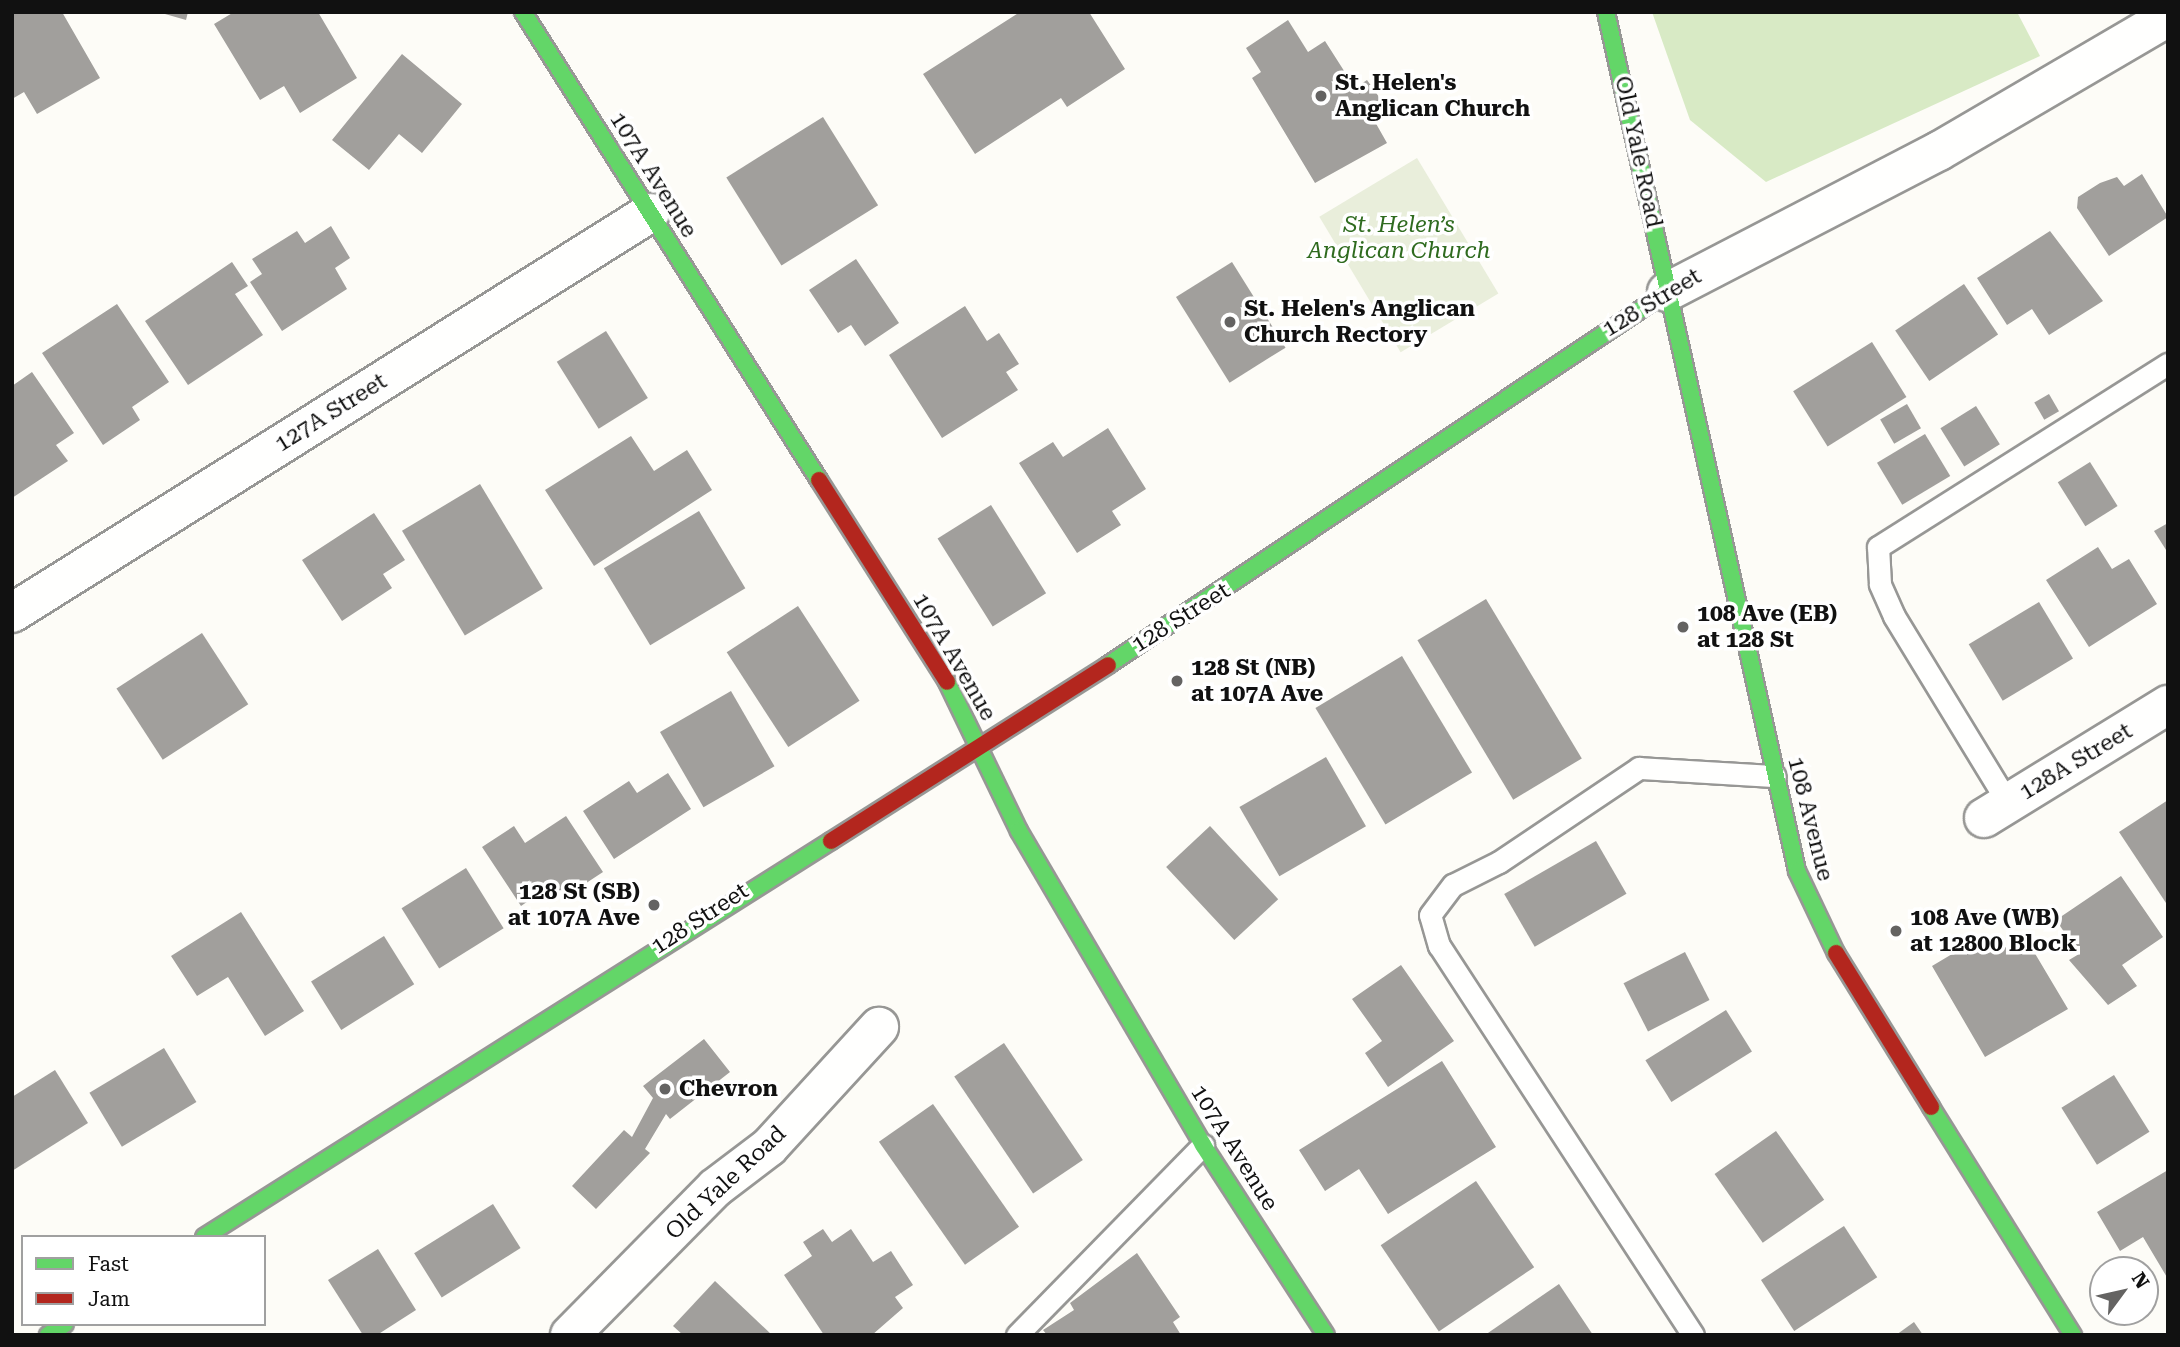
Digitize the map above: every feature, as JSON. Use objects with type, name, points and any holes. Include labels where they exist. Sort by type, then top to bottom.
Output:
[{"type":"main road","name":"107A Avenue","points":[[523,12],[955,695],[1019,831],[1203,1144],[1326,1335]]},
{"type":"main road","name":"Old Yale Road","points":[[1606,12],[1667,292]]},
{"type":"main road","name":"128 Street","points":[[207,1235],[978,744],[1203,605],[1667,292]]},
{"type":"main road","name":"108 Avenue","points":[[1667,292],[1775,776],[1812,912],[2073,1335]]},
{"type":"street","name":"128 Street","points":[[1667,292],[1940,151],[2168,17]]},
{"type":"street","name":"127A Street","points":[[12,613],[650,213]]},
{"type":"street","name":"128A Street","points":[[1996,811],[2168,705]]},
{"type":"street","name":"Old Yale Road","points":[[570,1335],[715,1188],[769,1147],[879,1027]]},
{"type":"lane","points":[[1996,811],[1894,616],[1880,584],[1878,547],[2168,364]]},
{"type":"lane","points":[[1693,1335],[1439,946],[1430,915],[1453,885],[1639,768],[1775,776]]},
{"type":"lane","points":[[1017,1335],[1203,1144]]},
{"type":"green space","points":[[1652,12],[2017,12],[2040,56],[1766,182],[1690,120]]},
{"type":"green space","name":"St. Helen’s Anglican Church","points":[[1417,158],[1498,293],[1401,352],[1319,217]]},
{"type":"building","points":[[12,12],[62,12],[100,78],[37,114],[24,92],[12,99]]},
{"type":"building","points":[[158,12],[188,12],[186,20]]},
{"type":"building","points":[[234,12],[318,12],[357,78],[300,113],[284,86],[260,100],[214,24]]},
{"type":"building","points":[[1020,12],[1089,12],[1125,69],[1067,107],[1061,98],[975,154],[923,74]]},
{"type":"building","name":"St. Helen's Anglican Church","points":[[1288,20],[1308,52],[1325,41],[1355,88],[1367,80],[1384,104],[1370,113],[1387,143],[1315,183],[1252,78],[1261,72],[1246,48]]},
{"type":"building","points":[[402,54],[462,104],[422,153],[399,134],[369,170],[332,140]]},
{"type":"building","points":[[823,117],[878,205],[781,266],[726,177]]},
{"type":"building","points":[[2142,174],[2168,217],[2109,256],[2077,208],[2078,197],[2100,183],[2117,177],[2124,186]]},
{"type":"building","points":[[331,226],[350,258],[335,268],[347,289],[282,331],[250,282],[262,274],[252,259],[297,231],[305,243]]},
{"type":"building","points":[[2050,231],[2103,301],[2049,335],[2032,309],[2007,325],[1977,278]]},
{"type":"building","points":[[856,259],[899,323],[865,346],[851,325],[838,333],[809,290]]},
{"type":"building","points":[[232,262],[248,286],[235,294],[263,335],[188,385],[145,321]]},
{"type":"building","name":"St. Helen's Anglican Church Rectory","points":[[1232,262],[1286,348],[1230,383],[1176,297]]},
{"type":"building","points":[[1964,284],[1998,335],[1929,381],[1895,330]]},
{"type":"building","points":[[117,304],[169,382],[132,407],[140,420],[103,445],[42,353]]},
{"type":"building","points":[[965,306],[987,341],[999,333],[1019,364],[1006,372],[1018,390],[942,438],[889,355]]},
{"type":"building","points":[[606,331],[648,398],[599,429],[557,362]]},
{"type":"building","points":[[1872,342],[1906,397],[1828,446],[1793,391]]},
{"type":"building","points":[[32,372],[74,433],[56,445],[68,461],[12,498],[12,386]]},
{"type":"building","points":[[2049,394],[2059,411],[2044,420],[2034,402]]},
{"type":"building","points":[[1907,404],[1921,428],[1894,444],[1880,420]]},
{"type":"building","points":[[1976,406],[2000,444],[1964,466],[1940,428]]},
{"type":"building","points":[[1108,428],[1146,489],[1112,511],[1121,525],[1077,553],[1019,463],[1053,442],[1063,457]]},
{"type":"building","points":[[1925,434],[1950,476],[1902,505],[1877,463]]},
{"type":"building","points":[[631,436],[654,471],[687,450],[712,490],[594,566],[545,490]]},
{"type":"building","points":[[2090,462],[2118,506],[2085,526],[2058,482]]},
{"type":"building","points":[[480,484],[543,589],[465,635],[402,531]]},
{"type":"building","points":[[991,505],[1046,593],[993,627],[938,538]]},
{"type":"building","points":[[699,511],[745,588],[650,645],[604,568]]},
{"type":"building","points":[[374,513],[405,560],[383,574],[392,588],[342,621],[302,560]]},
{"type":"building","points":[[2168,523],[2168,553],[2154,531]]},
{"type":"building","points":[[2098,547],[2112,569],[2129,559],[2157,604],[2089,647],[2046,580]]},
{"type":"building","points":[[1486,599],[1582,758],[1513,800],[1417,640]]},
{"type":"building","points":[[2039,602],[2073,659],[2003,701],[1969,644]]},
{"type":"building","points":[[798,606],[860,701],[788,747],[727,652]]},
{"type":"building","points":[[202,633],[248,704],[163,760],[116,689]]},
{"type":"building","points":[[1402,656],[1472,773],[1385,825],[1315,708]]},
{"type":"building","points":[[731,691],[775,766],[703,807],[660,732]]},
{"type":"building","points":[[1326,757],[1366,826],[1279,876],[1239,807]]},
{"type":"building","points":[[668,773],[691,809],[614,859],[583,811],[629,781],[637,793]]},
{"type":"building","points":[[2168,800],[2168,906],[2119,832]]},
{"type":"building","points":[[566,816],[603,872],[568,895],[550,886],[521,906],[482,847],[514,826],[525,843]]},
{"type":"building","points":[[1210,826],[1278,899],[1234,940],[1166,867]]},
{"type":"building","points":[[1596,841],[1626,894],[1535,947],[1504,894]]},
{"type":"building","points":[[466,868],[504,928],[439,968],[402,908]]},
{"type":"building","points":[[2121,876],[2163,937],[2122,965],[2137,986],[2108,1005],[2069,960],[2079,954],[2056,920]]},
{"type":"building","points":[[241,912],[304,1011],[265,1036],[228,977],[197,996],[171,956]]},
{"type":"building","points":[[384,936],[414,984],[341,1030],[311,982]]},
{"type":"building","points":[[1979,938],[1988,953],[2027,940],[2068,1009],[1985,1057],[1932,966]]},
{"type":"building","points":[[1685,952],[1710,1000],[1648,1031],[1624,983]]},
{"type":"building","points":[[1401,965],[1454,1041],[1388,1087],[1365,1053],[1382,1041],[1352,999]]},
{"type":"building","points":[[1726,1010],[1752,1052],[1671,1102],[1645,1060]]},
{"type":"building","points":[[704,1039],[730,1072],[670,1119],[666,1114],[645,1149],[650,1153],[596,1209],[572,1186],[624,1130],[632,1137],[653,1098],[643,1086]]},
{"type":"building","points":[[1004,1043],[1083,1160],[1033,1193],[954,1077]]},
{"type":"building","points":[[164,1048],[196,1102],[122,1147],[89,1093]]},
{"type":"building","points":[[1442,1061],[1496,1147],[1388,1214],[1359,1169],[1325,1191],[1299,1150]]},
{"type":"building","points":[[55,1070],[88,1123],[12,1171],[12,1097]]},
{"type":"building","points":[[2114,1075],[2150,1132],[2097,1165],[2061,1108]]},
{"type":"building","points":[[933,1104],[1019,1227],[965,1265],[879,1142]]},
{"type":"building","points":[[1776,1131],[1824,1200],[1763,1243],[1715,1174]]},
{"type":"building","points":[[2168,1170],[2168,1279],[2159,1264],[2159,1256],[2154,1256],[2143,1237],[2120,1251],[2097,1212]]},
{"type":"building","points":[[1476,1181],[1534,1267],[1439,1332],[1381,1245]]},
{"type":"building","points":[[493,1204],[521,1248],[442,1297],[414,1253]]},
{"type":"building","points":[[1844,1226],[1877,1277],[1794,1331],[1761,1280]]},
{"type":"building","points":[[823,1229],[832,1242],[851,1229],[873,1262],[891,1251],[913,1285],[895,1297],[903,1308],[872,1335],[824,1335],[784,1275],[812,1256],[803,1242]]},
{"type":"building","points":[[378,1249],[416,1310],[377,1335],[363,1335],[328,1280]]},
{"type":"building","points":[[1137,1253],[1180,1317],[1173,1322],[1181,1335],[1047,1335],[1043,1330],[1074,1310],[1070,1303]]},
{"type":"building","points":[[715,1281],[772,1335],[683,1335],[673,1326]]},
{"type":"building","points":[[1559,1284],[1593,1335],[1485,1335]]},
{"type":"building","points":[[1914,1322],[1923,1335],[1896,1335]]},
{"type":"traffic: fast","points":[[523,12],[819,480]]},
{"type":"traffic: fast","points":[[1606,12],[1797,871],[1836,953]]},
{"type":"traffic: fast","points":[[1108,665],[1667,292]]},
{"type":"traffic: fast","points":[[947,682],[1019,831],[1203,1145],[1326,1335]]},
{"type":"traffic: fast","points":[[207,1235],[831,841]]},
{"type":"traffic: fast","points":[[1931,1107],[2073,1335]]},
{"type":"traffic: fast","points":[[48,1335],[62,1326]]},
{"type":"traffic: jam","points":[[819,480],[947,682]]},
{"type":"traffic: jam","points":[[831,841],[1108,665]]},
{"type":"traffic: jam","points":[[1836,953],[1931,1107]]},
{"type":"place","name":"St. Helen's Anglican Church","points":[[1321,96]]},
{"type":"place","name":"St. Helen's Anglican Church Rectory","points":[[1230,322]]},
{"type":"place","name":"108 Ave (EB) at 128 St","points":[[1683,627]]},
{"type":"place","name":"128 St (NB) at 107A Ave","points":[[1177,681]]},
{"type":"place","name":"128 St (SB) at 107A Ave","points":[[654,905]]},
{"type":"place","name":"108 Ave (WB) at 12800 Block","points":[[1896,931]]},
{"type":"place","name":"Chevron","points":[[665,1089]]}]
